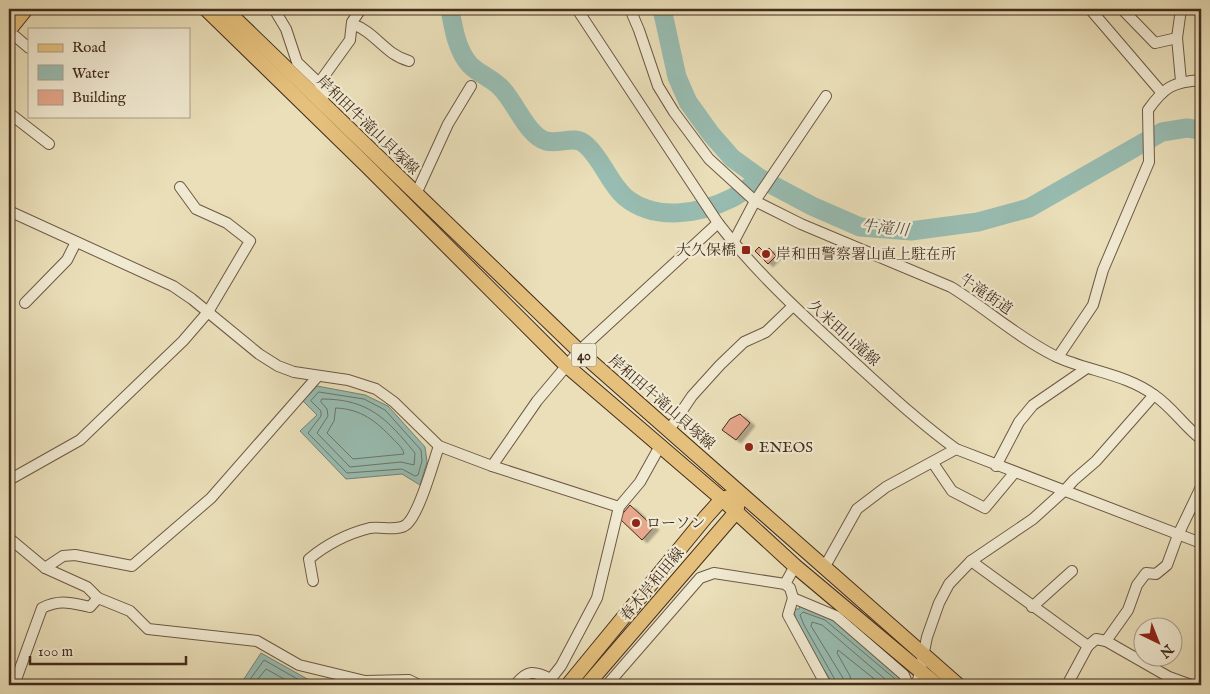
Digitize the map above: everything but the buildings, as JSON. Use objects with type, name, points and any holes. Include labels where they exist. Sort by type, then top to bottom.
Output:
[{"type":"main road","points":[[9,31],[26,9]]},
{"type":"main road","name":"岸和田牛滝山貝塚線","points":[[206,9],[367,166],[567,366],[722,499],[795,566],[937,685]]},
{"type":"main road","name":"岸和田牛滝山貝塚線","points":[[226,9],[579,351],[958,685]]},
{"type":"main road","points":[[722,499],[740,493]]},
{"type":"main road","name":"春木岸和田線","points":[[587,685],[736,512],[740,493]]},
{"type":"main road","name":"春木岸和田線","points":[[568,685],[722,499]]},
{"type":"street","points":[[274,9],[286,29],[297,62],[318,83],[324,92],[322,102]]},
{"type":"street","points":[[318,83],[350,40],[352,24],[361,9]]},
{"type":"street","name":"久米田山滝線","points":[[577,9],[733,243],[793,306],[927,428],[956,449],[996,466],[1065,490],[1201,543]]},
{"type":"street","name":"牛滝街道","points":[[630,9],[640,30],[658,86],[692,138],[709,159],[756,199],[801,224],[951,287],[969,298],[1028,342],[1058,357],[1125,380],[1154,394],[1201,439]]},
{"type":"street","points":[[1090,9],[1162,94]]},
{"type":"street","points":[[1122,9],[1155,43],[1177,38]]},
{"type":"street","points":[[1181,9],[1177,38],[1181,81]]},
{"type":"street","points":[[352,24],[368,32],[396,58],[409,62]]},
{"type":"street","points":[[9,31],[28,47]]},
{"type":"street","points":[[1058,357],[1093,306],[1103,270],[1149,162],[1148,110],[1169,86],[1181,81],[1201,80]]},
{"type":"street","points":[[416,194],[448,124],[471,86]]},
{"type":"street","points":[[733,243],[756,199],[826,96]]},
{"type":"street","points":[[9,113],[49,144]]},
{"type":"street","points":[[9,480],[80,440],[183,341],[208,312],[250,241],[227,223],[196,209],[180,187]]},
{"type":"street","points":[[9,211],[173,286],[259,354],[278,366],[294,372],[348,380],[376,390],[394,402],[439,446],[492,466],[619,507]]},
{"type":"street","points":[[492,466],[537,401],[579,351],[718,223]]},
{"type":"street","points":[[25,304],[67,260],[76,242]]},
{"type":"street","points":[[669,430],[692,396],[720,365],[744,342],[766,332],[793,306]]},
{"type":"street","points":[[996,466],[1019,422],[1034,405],[1087,368]]},
{"type":"street","points":[[44,568],[63,556],[74,555],[132,566],[211,498],[232,471],[318,376]]},
{"type":"street","points":[[917,685],[922,654],[939,603],[949,584],[971,562],[1033,519],[1065,490],[1096,461],[1154,394]]},
{"type":"street","points":[[313,581],[309,560],[328,543],[372,528],[405,526],[410,521],[439,446]]},
{"type":"street","points":[[515,685],[524,674],[536,672],[549,682],[561,666],[597,598],[619,507],[640,482],[660,446]]},
{"type":"street","points":[[824,568],[857,509],[886,487],[956,449]]},
{"type":"street","points":[[933,463],[952,490],[985,508],[1015,472]]},
{"type":"street","points":[[1106,641],[1128,610],[1137,585],[1146,573],[1156,574],[1167,565],[1178,535],[1201,487]]},
{"type":"street","points":[[9,538],[44,568],[86,587],[98,598],[130,611],[148,629],[257,642],[299,665],[365,681],[409,680],[419,685]]},
{"type":"street","points":[[971,562],[1088,646]]},
{"type":"street","points":[[785,584],[795,566]]},
{"type":"street","points":[[1032,607],[1072,571]]},
{"type":"street","points":[[607,685],[700,578],[714,573],[785,584],[790,588],[794,598],[788,616],[826,685]]},
{"type":"street","points":[[14,685],[42,608],[54,602],[64,601],[90,607],[98,598]]},
{"type":"street","points":[[794,598],[836,616],[904,675],[908,685]]},
{"type":"street","points":[[1067,685],[1088,646],[1096,639],[1106,641],[1169,677],[1191,685]]},
{"type":"water","points":[[317,386],[365,395],[388,406],[425,447],[427,462],[420,485],[402,474],[346,479],[300,431],[317,415],[303,401]]},
{"type":"water","points":[[800,605],[828,615],[899,675],[905,685],[834,685],[799,627],[794,609],[799,609]]},
{"type":"water","points":[[261,653],[318,685],[240,685]]},
{"type":"waterway","points":[[450,9],[456,38],[462,53],[470,65],[503,90],[528,127],[546,141],[577,140],[586,145],[597,157],[619,191],[637,205],[664,213],[692,211],[719,204],[732,198],[761,179]]},
{"type":"waterway","name":"牛滝川","points":[[662,9],[677,77],[688,102],[711,134],[732,158],[761,179],[812,206],[860,227],[911,231],[978,222],[1029,208],[1162,132],[1187,128],[1201,130]]},
{"type":"place","name":"大久保橋","points":[[746,250]]},
{"type":"place","name":"岸和田警察署山直上駐在所","points":[[766,254]]},
{"type":"place","name":"ENEOS","points":[[749,447]]},
{"type":"place","name":"ローソン","points":[[636,523]]}]
